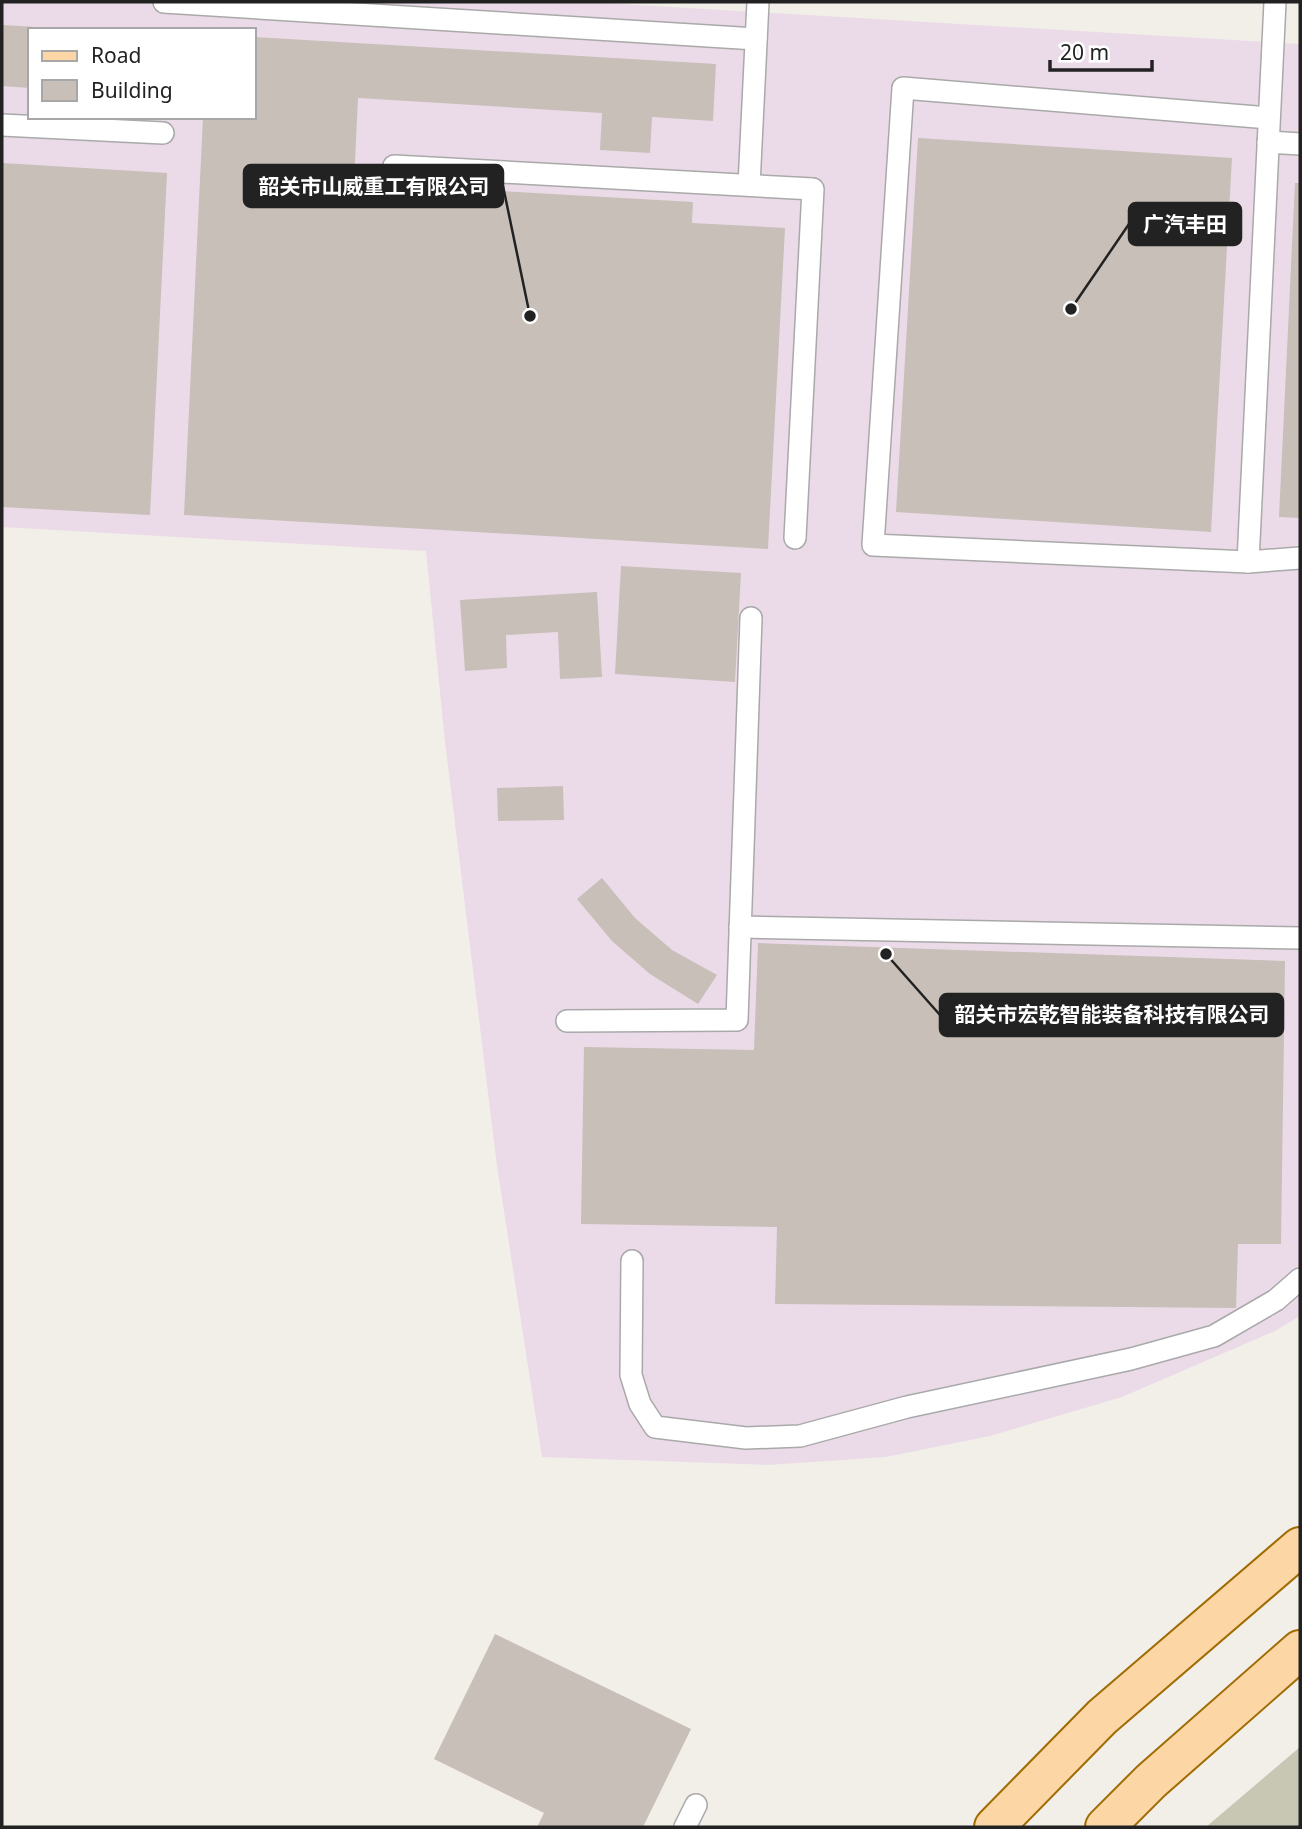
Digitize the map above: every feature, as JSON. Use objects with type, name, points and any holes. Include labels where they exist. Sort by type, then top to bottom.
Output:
[{"type":"main road","points":[[994,1827],[1102,1717],[1300,1547]]},
{"type":"main road","points":[[1105,1827],[1151,1781],[1300,1650]]},
{"type":"lane","points":[[164,2],[756,39]]},
{"type":"lane","points":[[749,185],[758,2]]},
{"type":"lane","points":[[1248,562],[1275,2]]},
{"type":"lane","points":[[1269,118],[903,88],[873,545],[1248,562],[1300,558]]},
{"type":"lane","points":[[2,125],[163,134]]},
{"type":"lane","points":[[1268,142],[1300,144]]},
{"type":"lane","points":[[394,166],[813,189],[795,538]]},
{"type":"lane","points":[[567,1021],[737,1020],[751,618]]},
{"type":"lane","points":[[740,927],[1300,938]]},
{"type":"lane","points":[[632,1261],[631,1375],[640,1404],[655,1427],[746,1438],[800,1436],[907,1407],[1118,1362],[1214,1336],[1276,1300],[1300,1279]]},
{"type":"lane","points":[[685,1827],[696,1805]]},
{"type":"shaded area","points":[[2,2],[587,2],[1300,44],[1300,1316],[1275,1331],[1122,1397],[990,1436],[886,1457],[768,1465],[542,1457],[497,1166],[445,742],[426,551],[2,527]]},
{"type":"shaded area","points":[[1300,1747],[1300,1827],[1206,1827]]},
{"type":"building","points":[[2,25],[52,28],[28,28],[28,88],[2,86]]},
{"type":"building","points":[[256,37],[716,64],[713,121],[652,117],[650,153],[600,150],[602,113],[358,98],[353,203],[412,207],[413,186],[693,202],[692,223],[785,228],[768,549],[184,515],[203,119],[256,119]]},
{"type":"building","points":[[918,138],[1232,158],[1211,532],[896,512]]},
{"type":"building","points":[[2,163],[167,173],[150,515],[2,507]]},
{"type":"building","points":[[1295,183],[1300,183],[1300,518],[1279,517]]},
{"type":"building","points":[[621,566],[741,573],[735,682],[615,674]]},
{"type":"building","points":[[597,592],[602,677],[560,679],[558,632],[506,635],[507,668],[465,671],[460,600]]},
{"type":"building","points":[[563,786],[564,820],[498,821],[497,788]]},
{"type":"building","points":[[602,878],[635,918],[672,950],[717,975],[698,1004],[650,974],[612,941],[577,899]]},
{"type":"building","points":[[758,943],[1285,961],[1281,1244],[1238,1244],[1236,1308],[775,1304],[777,1227],[581,1224],[584,1047],[754,1050]]},
{"type":"building","points":[[495,1634],[691,1729],[643,1827],[537,1827],[544,1813],[434,1759]]},
{"type":"place","name":"广汽丰田","points":[[1071,309]]},
{"type":"place","name":"韶关市山威重工有限公司","points":[[530,316]]},
{"type":"place","name":"韶关市宏乾智能装备科技有限公司","points":[[886,954]]}]
